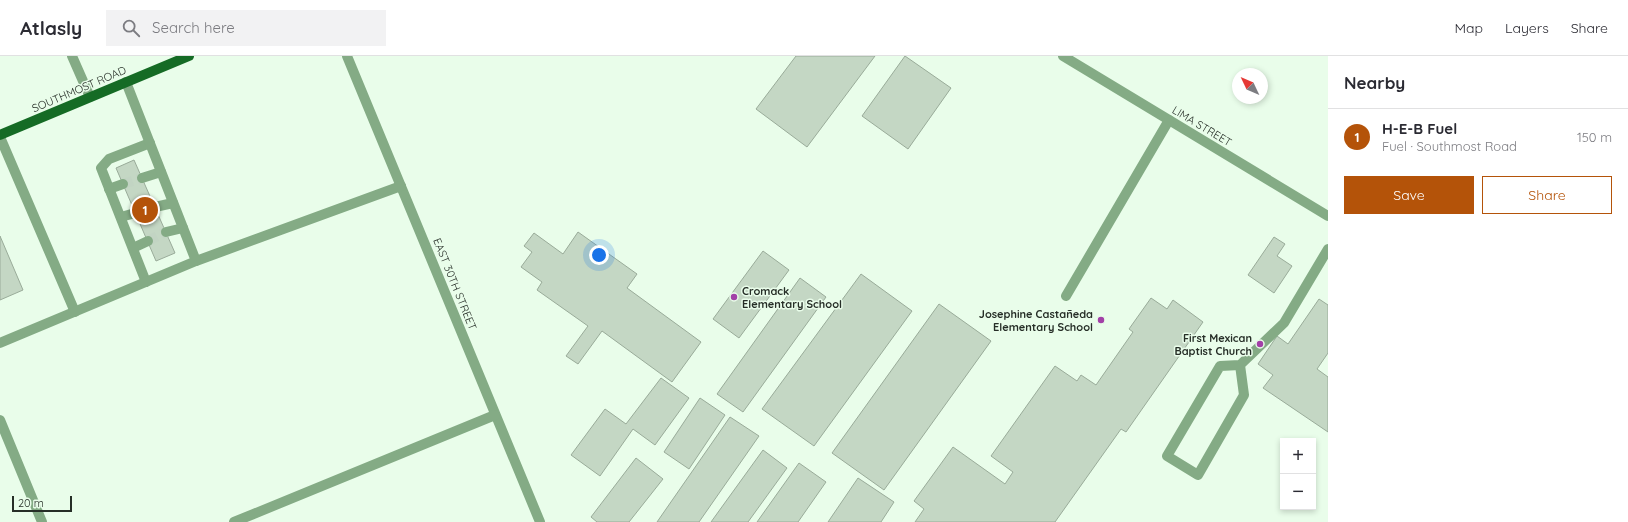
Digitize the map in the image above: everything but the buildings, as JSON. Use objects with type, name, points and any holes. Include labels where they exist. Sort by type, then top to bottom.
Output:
[{"type":"main road","name":"SOUTHMOST ROAD","points":[[0,136],[187,56]]},
{"type":"street","points":[[72,56],[90,97]]},
{"type":"street","name":"EAST 30TH STREET","points":[[347,56],[540,522]]},
{"type":"street","name":"LIMA STREET","points":[[1063,56],[1328,216]]},
{"type":"street","points":[[126,82],[196,262]]},
{"type":"street","points":[[1066,296],[1169,120]]},
{"type":"street","points":[[0,136],[76,312]]},
{"type":"street","points":[[146,282],[101,168],[109,159],[150,143]]},
{"type":"street","points":[[142,178],[161,172]]},
{"type":"street","points":[[110,189],[123,184]]},
{"type":"street","points":[[0,343],[196,262],[401,186]]},
{"type":"street","points":[[155,207],[173,203]]},
{"type":"street","points":[[120,217],[135,213]]},
{"type":"street","points":[[166,232],[183,228]]},
{"type":"street","points":[[133,248],[148,241]]},
{"type":"street","points":[[1240,365],[1244,395],[1198,475],[1167,456],[1220,366],[1240,365],[1284,323],[1328,249]]},
{"type":"street","points":[[234,522],[495,415]]},
{"type":"street","points":[[0,420],[42,522]]},
{"type":"tunnel","points":[[123,184],[142,178]]},
{"type":"tunnel","points":[[135,213],[155,207]]},
{"type":"tunnel","points":[[148,241],[166,232]]},
{"type":"place","name":"H-E-B Fuel","points":[[145,210]]},
{"type":"place","name":"Cromack Elementary School","points":[[734,297]]},
{"type":"place","name":"Josephine Castañeda Elementary School","points":[[1101,320]]},
{"type":"place","name":"First Mexican Baptist Church","points":[[1260,344]]}]
